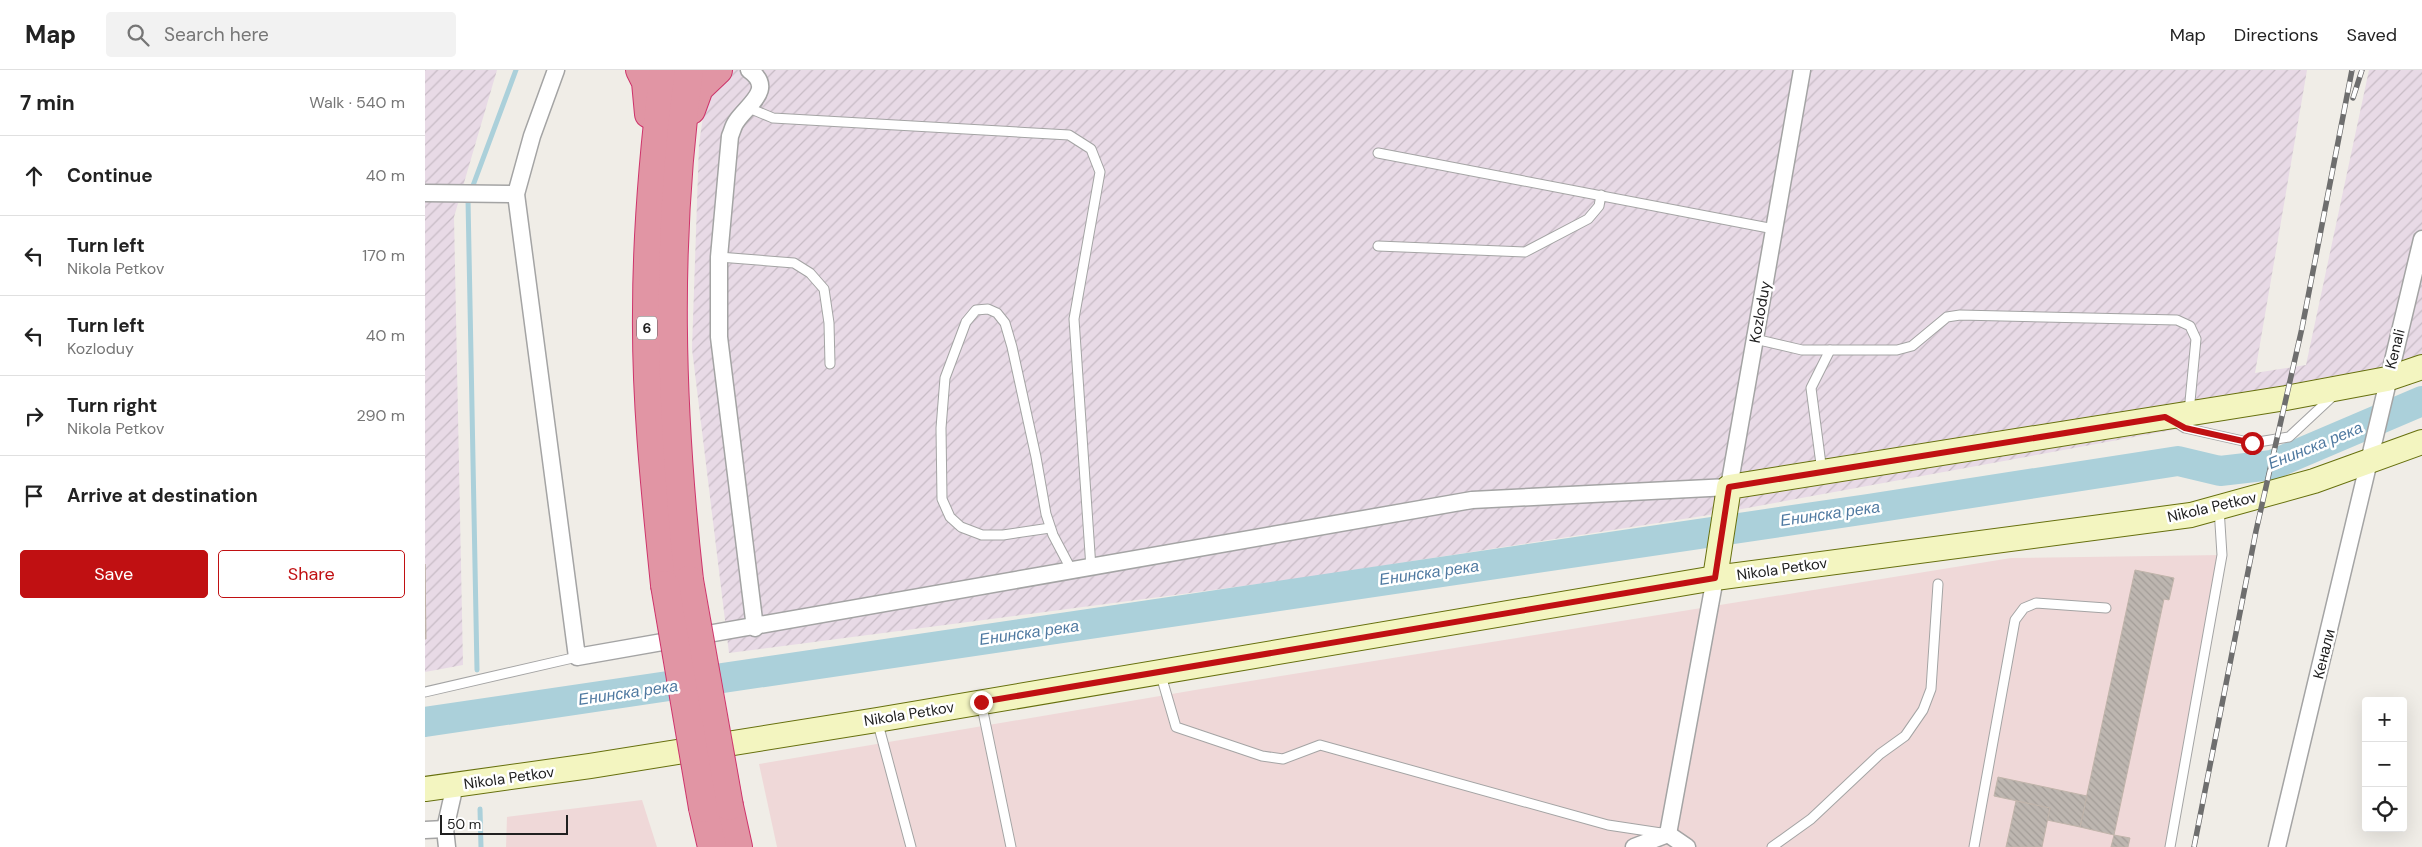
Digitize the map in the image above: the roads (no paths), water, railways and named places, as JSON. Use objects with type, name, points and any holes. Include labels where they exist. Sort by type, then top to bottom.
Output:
[{"type":"highway","points":[[640,70],[646,82],[665,175]]},
{"type":"highway","name":"6","points":[[664,70],[665,175]]},
{"type":"highway","name":"6","points":[[689,70],[647,265],[648,362],[653,456],[716,807],[712,847]]},
{"type":"highway","points":[[665,175],[694,98],[705,81],[718,70]]},
{"type":"highway","name":"6","points":[[716,807],[739,847]]},
{"type":"main road","points":[[1727,497],[1822,473],[2343,387],[2386,385],[2422,367]]},
{"type":"main road","name":"Nikola Petkov","points":[[425,789],[590,766],[877,720],[1715,578],[2191,515],[2314,481],[2372,451],[2422,442]]},
{"type":"main road","name":"Kozloduy","points":[[1715,578],[1727,497]]},
{"type":"street","points":[[556,70],[532,136],[516,194],[577,657],[755,628],[1472,500],[1727,497]]},
{"type":"street","points":[[749,70],[758,78],[760,86],[759,94],[735,123],[730,136],[719,257],[719,337],[722,374],[755,628]]},
{"type":"street","name":"Kozloduy","points":[[1727,497],[1802,70]]},
{"type":"street","points":[[425,193],[516,194]]},
{"type":"street","name":"Kenali","points":[[2372,451],[2386,385],[2422,239]]},
{"type":"street","name":"Кенали","points":[[2277,847],[2372,451]]},
{"type":"street","points":[[1668,834],[1715,578]]},
{"type":"street","points":[[447,847],[445,829],[455,785]]},
{"type":"street","points":[[425,830],[445,829]]},
{"type":"street","points":[[1634,847],[1668,834]]},
{"type":"street","points":[[1668,834],[1687,847]]},
{"type":"lane","points":[[749,108],[773,118],[1069,135],[1091,149],[1100,172],[1074,319],[1091,568]]},
{"type":"lane","points":[[1378,153],[1774,229]]},
{"type":"lane","points":[[1378,246],[1525,252],[1588,219],[1599,206],[1601,195]]},
{"type":"lane","points":[[719,257],[794,263],[810,273],[824,289],[829,324],[830,364]]},
{"type":"lane","points":[[1051,528],[1003,535],[982,535],[961,527],[950,517],[943,499],[941,428],[945,378],[966,322],[977,310],[988,309],[997,313],[1005,323],[1012,346],[1036,457],[1046,514],[1073,572]]},
{"type":"lane","points":[[1755,340],[1802,350],[1897,350],[1912,346],[1947,317],[1960,314],[2177,320],[2190,326],[2196,339],[2189,413]]},
{"type":"lane","points":[[1822,473],[1811,388],[1830,350]]},
{"type":"lane","points":[[2165,417],[2185,428],[2252,443],[2289,437],[2343,387]]},
{"type":"lane","points":[[2170,847],[2222,555],[2219,507]]},
{"type":"lane","points":[[1772,847],[1811,819],[1880,754],[1905,736],[1923,710],[1931,689],[1938,584]]},
{"type":"lane","points":[[1974,847],[2015,620],[2024,608],[2037,603],[2106,608]]},
{"type":"lane","points":[[425,692],[577,657]]},
{"type":"lane","points":[[1160,672],[1176,727],[1262,756],[1283,759],[1319,745],[1608,826],[1668,834]]},
{"type":"lane","points":[[981,702],[1011,847]]},
{"type":"lane","points":[[877,720],[911,847]]},
{"type":"waterway","points":[[477,670],[468,199],[516,70]]},
{"type":"waterway","name":"Енинска река","points":[[425,722],[1868,509],[2178,461],[2220,471],[2272,465],[2422,401]]},
{"type":"waterway","points":[[480,809],[481,847]]},
{"type":"railway","points":[[2194,847],[2256,531],[2302,328],[2352,70]]},
{"type":"railway","points":[[2353,98],[2362,70]]}]
